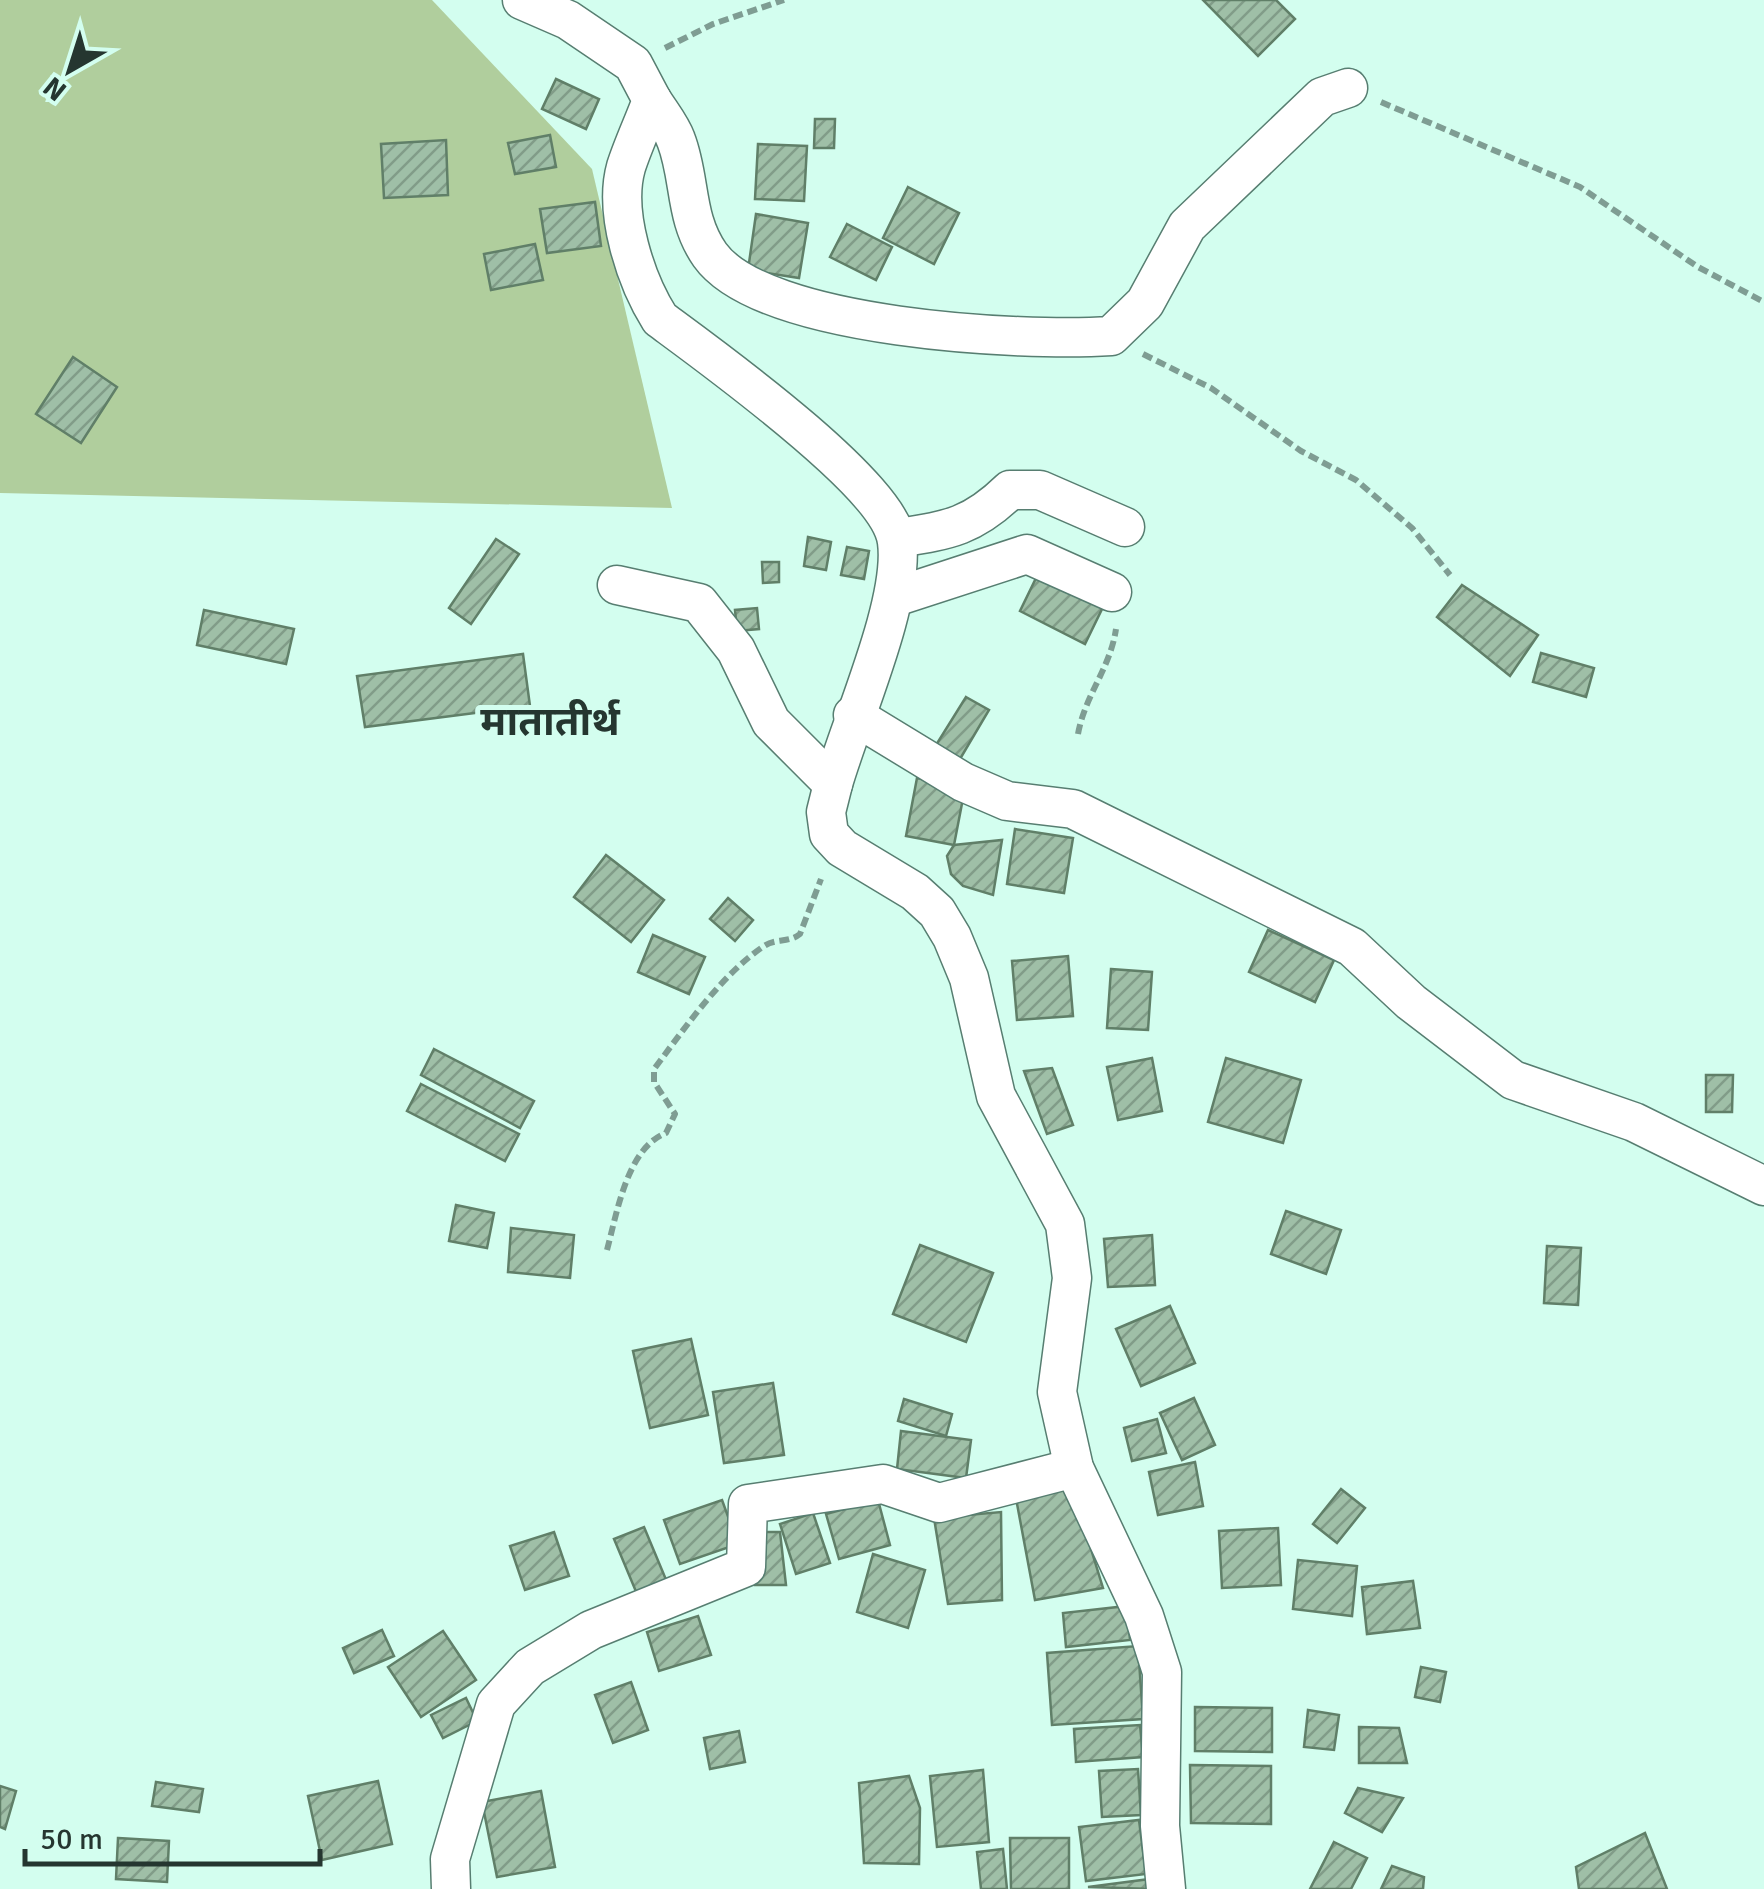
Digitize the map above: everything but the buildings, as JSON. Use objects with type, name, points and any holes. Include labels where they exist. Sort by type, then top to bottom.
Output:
[{"type":"street","points":[[522,0],[568,20],[633,64],[676,140],[692,226],[712,259],[744,282],[796,303],[917,329],[1050,340],[1112,336],[1145,303],[1187,226],[1322,97],[1348,88]]},
{"type":"street","points":[[652,100],[625,171],[627,232],[640,287],[660,320],[850,468],[898,538],[895,597],[833,784],[826,812],[829,834],[842,848],[916,892],[937,912],[969,978],[996,1096],[1065,1224],[1072,1278],[1057,1392],[1074,1468],[1144,1616],[1162,1672],[1160,1826],[1166,1889]]},
{"type":"street","points":[[898,538],[954,530],[983,516],[1010,490],[1040,490],[1125,527]]},
{"type":"street","points":[[895,597],[1027,554],[1112,592]]},
{"type":"street","points":[[617,585],[699,603],[736,650],[770,722],[833,784]]},
{"type":"street","points":[[853,715],[963,782],[1007,801],[1073,810],[1352,947],[1411,1002],[1513,1080],[1634,1122],[1764,1186]]},
{"type":"street","points":[[451,1889],[450,1859],[496,1704],[530,1668],[592,1630],[746,1567],[748,1504],[883,1484],[939,1502],[1074,1468]]},
{"type":"path","points":[[633,64],[713,24],[784,0]]},
{"type":"path","points":[[1348,88],[1580,187],[1698,268],[1764,302]]},
{"type":"path","points":[[1112,336],[1211,388],[1300,452],[1356,480],[1412,528],[1450,575]]},
{"type":"path","points":[[1078,734],[1084,706],[1108,668],[1113,650],[1124,597],[1112,592]]},
{"type":"path","points":[[607,1250],[628,1178],[650,1139],[666,1133],[675,1114],[654,1082],[654,1070],[746,961],[774,940],[793,939],[805,927],[818,898],[829,834]]},
{"type":"green space","points":[[0,0],[432,0],[592,169],[672,508],[0,493]]},
{"type":"district","name":"मातातीर्थ","points":[[550,722]]}]
